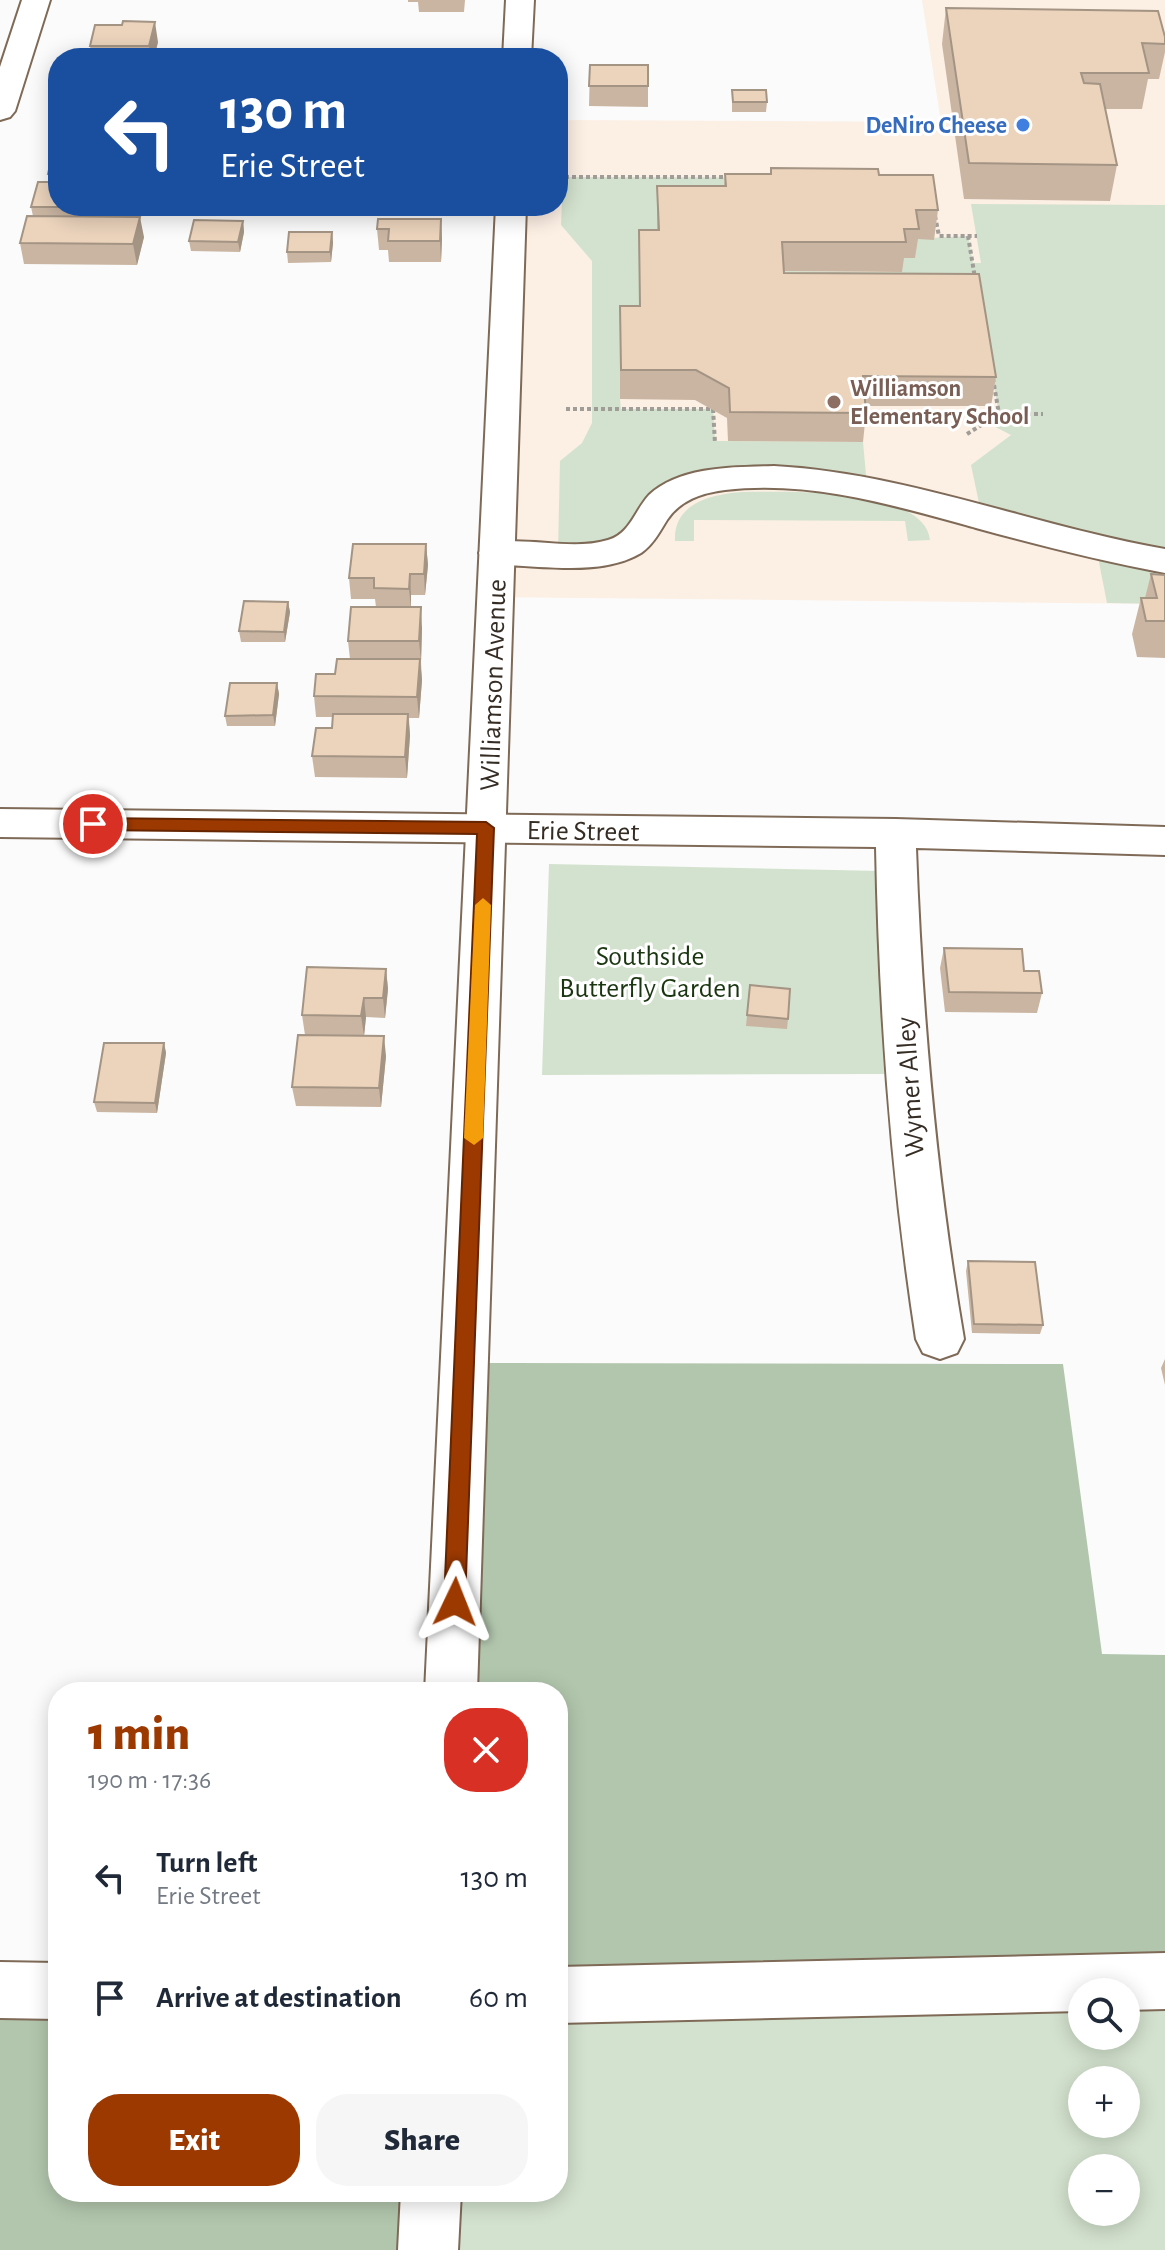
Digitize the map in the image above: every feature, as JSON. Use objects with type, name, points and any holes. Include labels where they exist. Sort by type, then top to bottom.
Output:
[{"type":"main road","points":[[0,111],[36,0]]},
{"type":"main road","points":[[518,48],[520,0]]},
{"type":"main road","name":"Williamson Avenue","points":[[451,1682],[511,216]]},
{"type":"main road","points":[[497,553],[599,553],[625,547],[643,533],[657,508],[676,492],[716,481],[786,477],[852,482],[1069,541],[1165,561]]},
{"type":"main road","name":"Erie Street","points":[[0,823],[896,833],[1165,841]]},
{"type":"main road","name":"Wymer Alley","points":[[896,833],[904,1064],[923,1232],[940,1339]]},
{"type":"main road","points":[[568,1995],[1165,1981]]},
{"type":"main road","points":[[0,1990],[48,1991]]},
{"type":"main road","points":[[428,2250],[430,2202]]},
{"type":"path","points":[[568,177],[734,177]]},
{"type":"path","points":[[704,177],[704,190]]},
{"type":"path","points":[[933,204],[939,236],[977,236]]},
{"type":"path","points":[[968,236],[976,280]]},
{"type":"path","points":[[991,370],[999,414]]},
{"type":"path","points":[[566,409],[713,409],[716,481]]},
{"type":"path","points":[[967,434],[999,414],[1043,414]]},
{"type":"shaded area","name":"Williamson Elementary School","points":[[922,0],[1165,0],[1165,604],[496,597],[511,216],[568,216],[568,120],[941,122]]},
{"type":"green space","points":[[568,177],[929,178],[658,260],[620,399],[621,409],[713,409],[715,441],[863,442],[867,486],[698,484],[643,533],[558,553],[560,461],[582,443],[592,423],[592,261],[561,225],[561,216],[568,216]]},
{"type":"green space","points":[[971,204],[1165,205],[1165,604],[1107,603],[1095,542],[1008,516],[979,503],[971,465],[1011,435],[986,422],[999,414],[978,295],[782,296],[779,271],[902,272],[900,258],[912,239],[968,236],[973,263],[981,263]]},
{"type":"green space","points":[[743,492],[819,493],[879,501],[904,510],[922,522],[930,540],[908,541],[905,521],[694,520],[694,541],[675,541],[676,528],[687,509],[707,498]]},
{"type":"green space","name":"Southside Butterfly Garden","points":[[549,864],[882,871],[884,1074],[542,1075]]},
{"type":"green space","points":[[464,1363],[1063,1364],[1102,1654],[1165,1655],[1165,1981],[1068,1978],[1068,1983],[568,1995],[568,1682],[451,1682]]},
{"type":"green space","points":[[1165,1981],[1165,2250],[426,2250],[429,2202],[568,2202],[568,1995],[1068,1983],[1068,2050],[1140,2050],[1140,1982]]},
{"type":"green space","points":[[0,1990],[48,1991],[48,2202],[429,2202],[426,2250],[0,2250]]},
{"type":"building","name":"DeNiro Cheese","points":[[946,8],[1158,11],[1165,44],[1142,43],[1149,73],[1081,73],[1084,83],[1100,84],[1117,165],[969,163]]},
{"type":"building","points":[[123,21],[155,22],[149,46],[90,46],[95,25],[122,25]]},
{"type":"building","points":[[590,65],[648,65],[648,86],[589,86]]},
{"type":"building","points":[[732,90],[766,90],[767,102],[733,102]]},
{"type":"building","points":[[771,168],[878,169],[879,175],[933,175],[938,210],[916,210],[919,229],[904,229],[906,242],[782,242],[784,273],[979,274],[996,377],[863,376],[866,413],[730,412],[729,388],[696,370],[621,370],[620,306],[640,306],[639,230],[659,230],[657,186],[726,186],[725,174],[771,174]]},
{"type":"building","points":[[38,182],[48,182],[48,207],[31,207]]},
{"type":"building","points":[[27,216],[140,217],[133,244],[20,243]]},
{"type":"building","points":[[378,219],[441,219],[440,241],[388,241],[389,229],[377,229]]},
{"type":"building","points":[[194,220],[243,221],[238,242],[189,241]]},
{"type":"building","points":[[289,232],[332,232],[330,252],[287,252]]},
{"type":"building","points":[[353,544],[426,544],[424,574],[410,574],[409,589],[374,588],[374,578],[349,578]]},
{"type":"building","points":[[1151,574],[1165,575],[1165,621],[1146,621],[1141,598],[1157,598]]},
{"type":"building","points":[[244,601],[288,602],[284,632],[239,631]]},
{"type":"building","points":[[351,607],[421,607],[419,641],[348,641]]},
{"type":"building","points":[[337,659],[420,659],[417,697],[314,696],[316,674],[335,674]]},
{"type":"building","points":[[230,683],[277,683],[273,715],[225,716]]},
{"type":"building","points":[[333,714],[408,714],[405,757],[312,756],[316,728],[332,728]]},
{"type":"building","points":[[944,948],[1022,949],[1024,971],[1039,971],[1042,993],[949,992]]},
{"type":"building","points":[[307,967],[386,969],[383,998],[364,998],[361,1016],[302,1015]]},
{"type":"building","points":[[750,985],[790,989],[788,1019],[747,1015]]},
{"type":"building","points":[[298,1035],[384,1036],[379,1088],[292,1087]]},
{"type":"building","points":[[104,1043],[164,1043],[155,1103],[94,1102]]},
{"type":"building","points":[[968,1261],[1035,1262],[1043,1325],[974,1324]]},
{"type":"slow traffic","points":[[474,1138],[483,905]]},
{"type":"place","name":"DeNiro Cheese","points":[[1023,125]]},
{"type":"place","name":"Williamson Elementary School","points":[[834,402]]},
{"type":"route","points":[[93,824],[486,828],[455,1602]]}]
